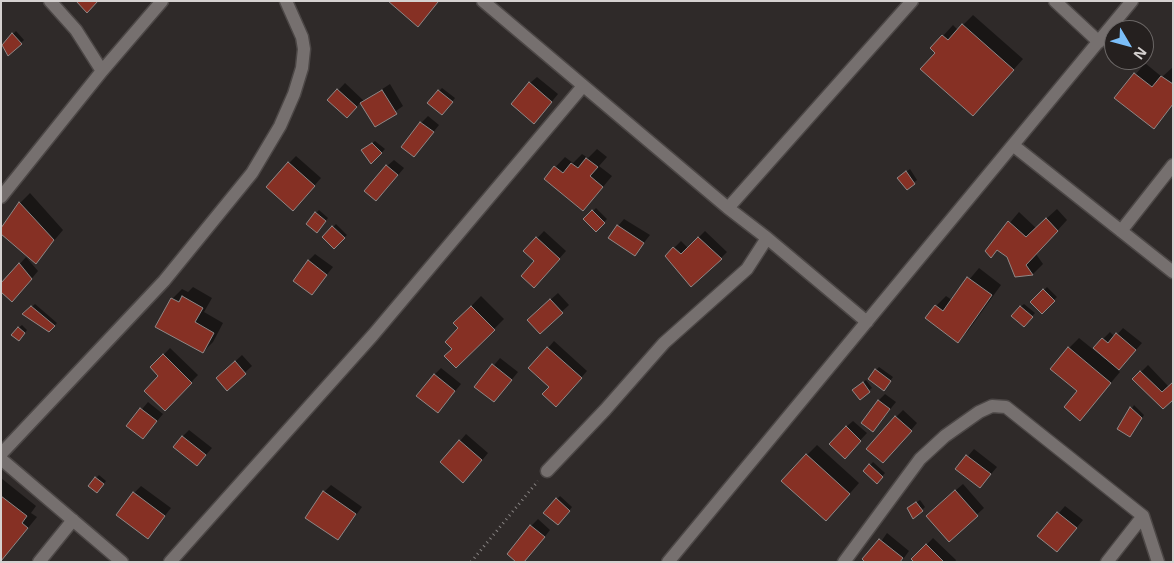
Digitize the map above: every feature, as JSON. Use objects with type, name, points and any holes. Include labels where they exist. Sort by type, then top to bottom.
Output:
[{"type":"street","points":[[50,1],[76,30],[102,72]]},
{"type":"street","points":[[1,197],[162,1]]},
{"type":"street","points":[[1,454],[164,281],[252,173],[280,126],[294,94],[302,68],[304,49],[302,37],[286,1]]},
{"type":"street","points":[[728,208],[912,1]]},
{"type":"street","points":[[1055,1],[1099,42]]},
{"type":"street","points":[[668,562],[1132,1]]},
{"type":"street","points":[[486,2],[728,208],[767,238],[867,322]]},
{"type":"street","points":[[170,562],[374,335],[583,86]]},
{"type":"street","points":[[1014,146],[1173,272]]},
{"type":"street","points":[[1121,232],[1173,165]]},
{"type":"street","points":[[547,471],[605,410],[664,343],[747,269],[767,238]]},
{"type":"street","points":[[844,562],[920,458],[945,436],[979,412],[992,406],[1006,407],[1143,516],[1158,562]]},
{"type":"street","points":[[1,460],[122,562]]},
{"type":"street","points":[[1107,562],[1143,516]]},
{"type":"street","points":[[39,562],[73,520]]},
{"type":"path","points":[[471,562],[547,471]]},
{"type":"building","points":[[76,1],[98,1],[87,13]]},
{"type":"building","points":[[388,1],[437,1],[438,2],[418,27]]},
{"type":"building","points":[[962,24],[1014,70],[973,116],[920,69],[935,53],[930,48],[942,35],[948,40]]},
{"type":"building","points":[[12,33],[22,44],[8,56],[2,45]]},
{"type":"building","points":[[1134,73],[1152,87],[1161,76],[1173,84],[1173,104],[1154,129],[1114,98]]},
{"type":"building","points":[[529,82],[552,102],[534,124],[511,104]]},
{"type":"building","points":[[337,89],[357,107],[347,118],[327,100]]},
{"type":"building","points":[[382,90],[397,114],[375,127],[360,103]]},
{"type":"building","points":[[438,90],[453,102],[442,115],[427,103]]},
{"type":"building","points":[[420,122],[434,132],[414,157],[401,147]]},
{"type":"building","points":[[372,143],[382,153],[371,164],[361,150]]},
{"type":"building","points":[[586,158],[598,167],[590,176],[603,187],[583,211],[544,179],[554,166],[563,173],[571,163],[578,168]]},
{"type":"building","points":[[288,162],[315,186],[293,211],[266,187]]},
{"type":"building","points":[[386,165],[398,175],[376,201],[364,191]]},
{"type":"building","points":[[906,171],[915,184],[907,190],[897,178]]},
{"type":"building","points":[[19,202],[54,240],[36,264],[1,234],[1,228]]},
{"type":"building","points":[[592,210],[605,223],[596,232],[583,219]]},
{"type":"building","points":[[315,212],[326,221],[317,233],[306,224]]},
{"type":"building","points":[[1046,218],[1058,231],[1026,265],[1033,275],[1015,277],[1007,257],[997,250],[991,258],[985,251],[1008,221],[1026,237]]},
{"type":"building","points":[[617,225],[644,243],[635,256],[608,238]]},
{"type":"building","points":[[332,226],[345,238],[334,249],[322,237]]},
{"type":"building","points":[[536,237],[560,259],[534,288],[521,276],[534,261],[523,251]]},
{"type":"building","points":[[698,237],[722,259],[691,287],[665,256],[673,247],[681,254]]},
{"type":"building","points":[[308,260],[327,275],[312,295],[293,281]]},
{"type":"building","points":[[19,263],[32,279],[12,302],[1,292],[1,283]]},
{"type":"building","points":[[967,277],[992,295],[958,343],[925,318],[935,305],[943,311]]},
{"type":"building","points":[[1043,289],[1055,301],[1042,314],[1030,302]]},
{"type":"building","points":[[182,296],[203,308],[195,322],[214,333],[203,353],[155,327],[171,298],[179,302]]},
{"type":"building","points":[[550,299],[563,313],[540,334],[527,320]]},
{"type":"building","points":[[31,306],[55,326],[49,332],[22,314]]},
{"type":"building","points":[[471,306],[495,330],[456,368],[444,356],[452,349],[445,342],[458,328],[453,323]]},
{"type":"building","points":[[1020,306],[1033,317],[1024,327],[1011,316]]},
{"type":"building","points":[[18,327],[25,333],[19,341],[11,335]]},
{"type":"building","points":[[1116,333],[1136,350],[1119,370],[1093,348],[1102,338],[1108,343]]},
{"type":"building","points":[[547,347],[582,378],[556,407],[542,394],[549,387],[528,368]]},
{"type":"building","points":[[1068,347],[1111,383],[1080,421],[1064,407],[1077,391],[1050,369]]},
{"type":"building","points":[[163,354],[192,383],[165,411],[144,391],[158,376],[150,367]]},
{"type":"building","points":[[235,361],[246,374],[227,391],[216,378]]},
{"type":"building","points":[[492,364],[512,380],[494,402],[474,387]]},
{"type":"building","points":[[875,369],[891,381],[884,391],[868,379]]},
{"type":"building","points":[[1140,371],[1162,392],[1173,382],[1173,400],[1163,409],[1132,379]]},
{"type":"building","points":[[434,374],[455,391],[438,413],[416,396]]},
{"type":"building","points":[[863,382],[870,392],[860,400],[852,390]]},
{"type":"building","points":[[878,400],[890,409],[873,432],[861,423]]},
{"type":"building","points":[[1130,407],[1142,418],[1130,437],[1117,429]]},
{"type":"building","points":[[140,408],[157,421],[143,439],[126,426]]},
{"type":"building","points":[[895,416],[912,431],[883,463],[866,449]]},
{"type":"building","points":[[846,426],[861,441],[845,459],[829,444]]},
{"type":"building","points":[[182,436],[206,455],[197,466],[173,447]]},
{"type":"building","points":[[459,440],[482,460],[463,483],[440,462]]},
{"type":"building","points":[[806,454],[850,494],[826,521],[781,481]]},
{"type":"building","points":[[966,455],[991,474],[980,488],[955,469]]},
{"type":"building","points":[[869,464],[883,477],[877,484],[863,471]]},
{"type":"building","points":[[95,477],[104,484],[97,493],[88,486]]},
{"type":"building","points":[[955,490],[978,516],[949,542],[926,516]]},
{"type":"building","points":[[323,491],[356,514],[338,540],[305,518]]},
{"type":"building","points":[[133,492],[165,516],[148,539],[116,515]]},
{"type":"building","points":[[1,496],[27,516],[22,523],[28,528],[1,561]]},
{"type":"building","points":[[556,498],[570,511],[558,525],[543,513]]},
{"type":"building","points":[[916,502],[923,511],[913,519],[907,508]]},
{"type":"building","points":[[1057,512],[1077,528],[1057,552],[1037,536]]},
{"type":"building","points":[[530,525],[545,537],[524,562],[516,562],[507,554]]},
{"type":"building","points":[[879,539],[903,558],[900,562],[865,562],[862,559]]},
{"type":"building","points":[[926,544],[944,562],[914,562],[911,559]]}]
